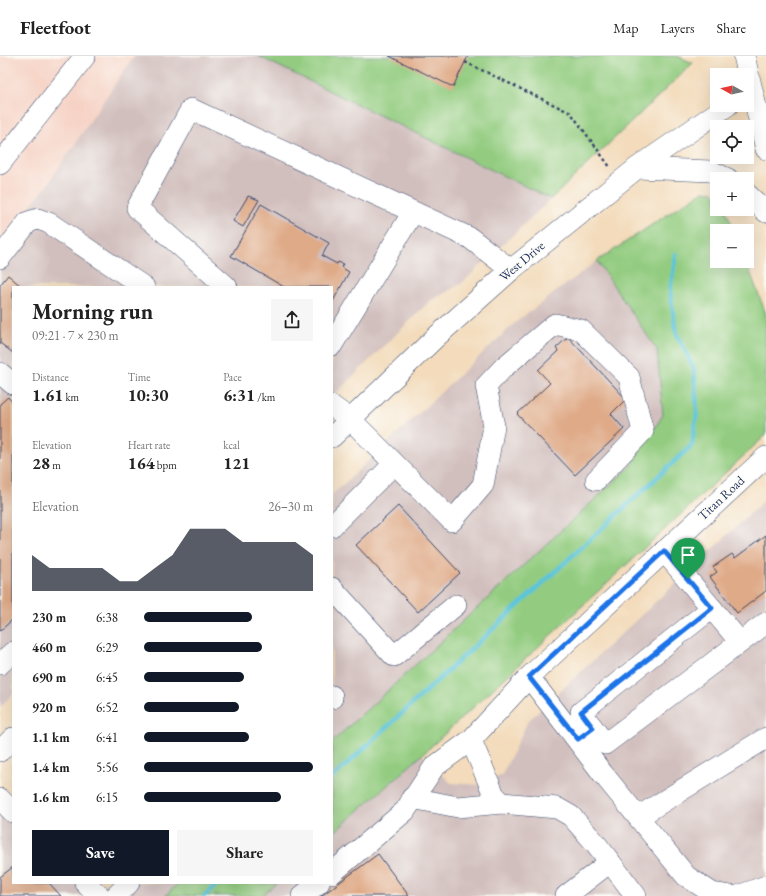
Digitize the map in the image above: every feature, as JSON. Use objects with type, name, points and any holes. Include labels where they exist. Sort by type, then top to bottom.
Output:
[{"type":"street","points":[[0,164],[85,56]]},
{"type":"street","points":[[744,56],[755,87],[766,149]]},
{"type":"street","points":[[226,286],[137,208],[191,109],[470,238],[511,270]]},
{"type":"street","name":"West Drive","points":[[333,437],[436,337],[511,270],[637,168],[718,112]]},
{"type":"street","points":[[637,168],[713,172]]},
{"type":"street","points":[[754,201],[766,212]]},
{"type":"street","points":[[333,343],[413,212]]},
{"type":"street","points":[[0,258],[28,222],[38,219],[49,223],[143,286]]},
{"type":"street","points":[[333,407],[351,420],[452,521],[483,485],[494,426],[486,386],[504,367],[555,324],[581,330],[628,377],[643,431],[596,480]]},
{"type":"street","points":[[0,373],[12,383]]},
{"type":"street","name":"Titan Road","points":[[333,872],[405,811],[412,798],[434,767],[471,740],[529,677],[766,457]]},
{"type":"street","points":[[333,525],[394,464]]},
{"type":"street","points":[[664,551],[740,642]]},
{"type":"street","points":[[333,589],[394,656],[456,605]]},
{"type":"street","points":[[712,608],[581,712],[585,733],[603,774],[686,876],[712,893],[731,896]]},
{"type":"street","points":[[529,677],[585,733],[605,744],[766,623]]},
{"type":"street","points":[[0,664],[12,653]]},
{"type":"street","points":[[638,817],[766,738]]},
{"type":"street","points":[[0,751],[12,739]]},
{"type":"street","points":[[471,740],[494,795],[502,803]]},
{"type":"street","points":[[412,798],[458,807],[502,803],[557,808],[571,816],[610,862],[636,896]]},
{"type":"street","points":[[0,799],[12,811]]},
{"type":"street","points":[[566,896],[610,862]]},
{"type":"street","points":[[86,884],[100,896]]},
{"type":"street","points":[[116,896],[127,884]]},
{"type":"street","points":[[302,896],[318,884]]},
{"type":"street","points":[[738,896],[766,886]]},
{"type":"path","points":[[465,62],[571,113],[606,159],[620,183]]},
{"type":"shaded area","points":[[0,56],[134,56],[43,191],[0,240]]},
{"type":"shaded area","points":[[134,56],[258,56],[551,199],[461,284],[430,301],[333,396],[333,286],[12,286],[12,695],[0,707],[0,240],[43,191]]},
{"type":"shaded area","points":[[597,261],[657,351],[663,415],[630,467],[333,741],[333,494],[516,322]]},
{"type":"shaded area","points":[[766,499],[766,896],[262,896],[276,884],[333,884],[333,833],[422,755],[451,783],[481,785],[502,775],[528,721]]},
{"type":"shaded area","points":[[12,799],[12,884],[178,884],[165,896],[0,896],[0,811]]},
{"type":"green space","points":[[258,56],[677,56],[693,63],[551,199]]},
{"type":"green space","points":[[703,191],[710,192],[710,216],[728,216],[732,224],[710,224],[710,268],[749,268],[766,314],[766,435],[422,755],[333,833],[333,741],[630,467],[663,415],[657,350],[597,261]]},
{"type":"green space","points":[[178,884],[276,884],[262,896],[165,896]]},
{"type":"building","points":[[389,56],[468,56],[453,87]]},
{"type":"building","points":[[248,196],[259,200],[243,227],[233,221]]},
{"type":"building","points":[[261,204],[329,243],[322,256],[337,264],[338,262],[343,264],[341,267],[349,272],[333,301],[333,286],[282,286],[231,256]]},
{"type":"building","points":[[8,275],[21,286],[12,286],[12,352],[0,343],[0,285]]},
{"type":"building","points":[[568,337],[626,399],[611,414],[624,429],[575,475],[517,414],[550,383],[538,370],[558,351],[556,348]]},
{"type":"building","points":[[8,397],[12,402],[12,620],[0,631],[0,404]]},
{"type":"building","points":[[398,506],[460,573],[418,612],[356,545]]},
{"type":"building","points":[[766,535],[766,591],[737,613],[710,577],[717,572],[713,567],[732,554],[735,558]]},
{"type":"building","points":[[378,854],[409,896],[321,896]]},
{"type":"building","points":[[12,868],[12,884],[50,884],[61,896],[0,896],[0,877]]},
{"type":"waterway","points":[[333,777],[692,445],[697,412],[694,369],[676,332],[670,291],[676,254]]},
{"type":"waterway","points":[[204,896],[217,884]]},
{"type":"route","points":[[664,551],[688,579],[712,608],[581,712],[593,728],[578,739],[529,677],[664,551]]}]
